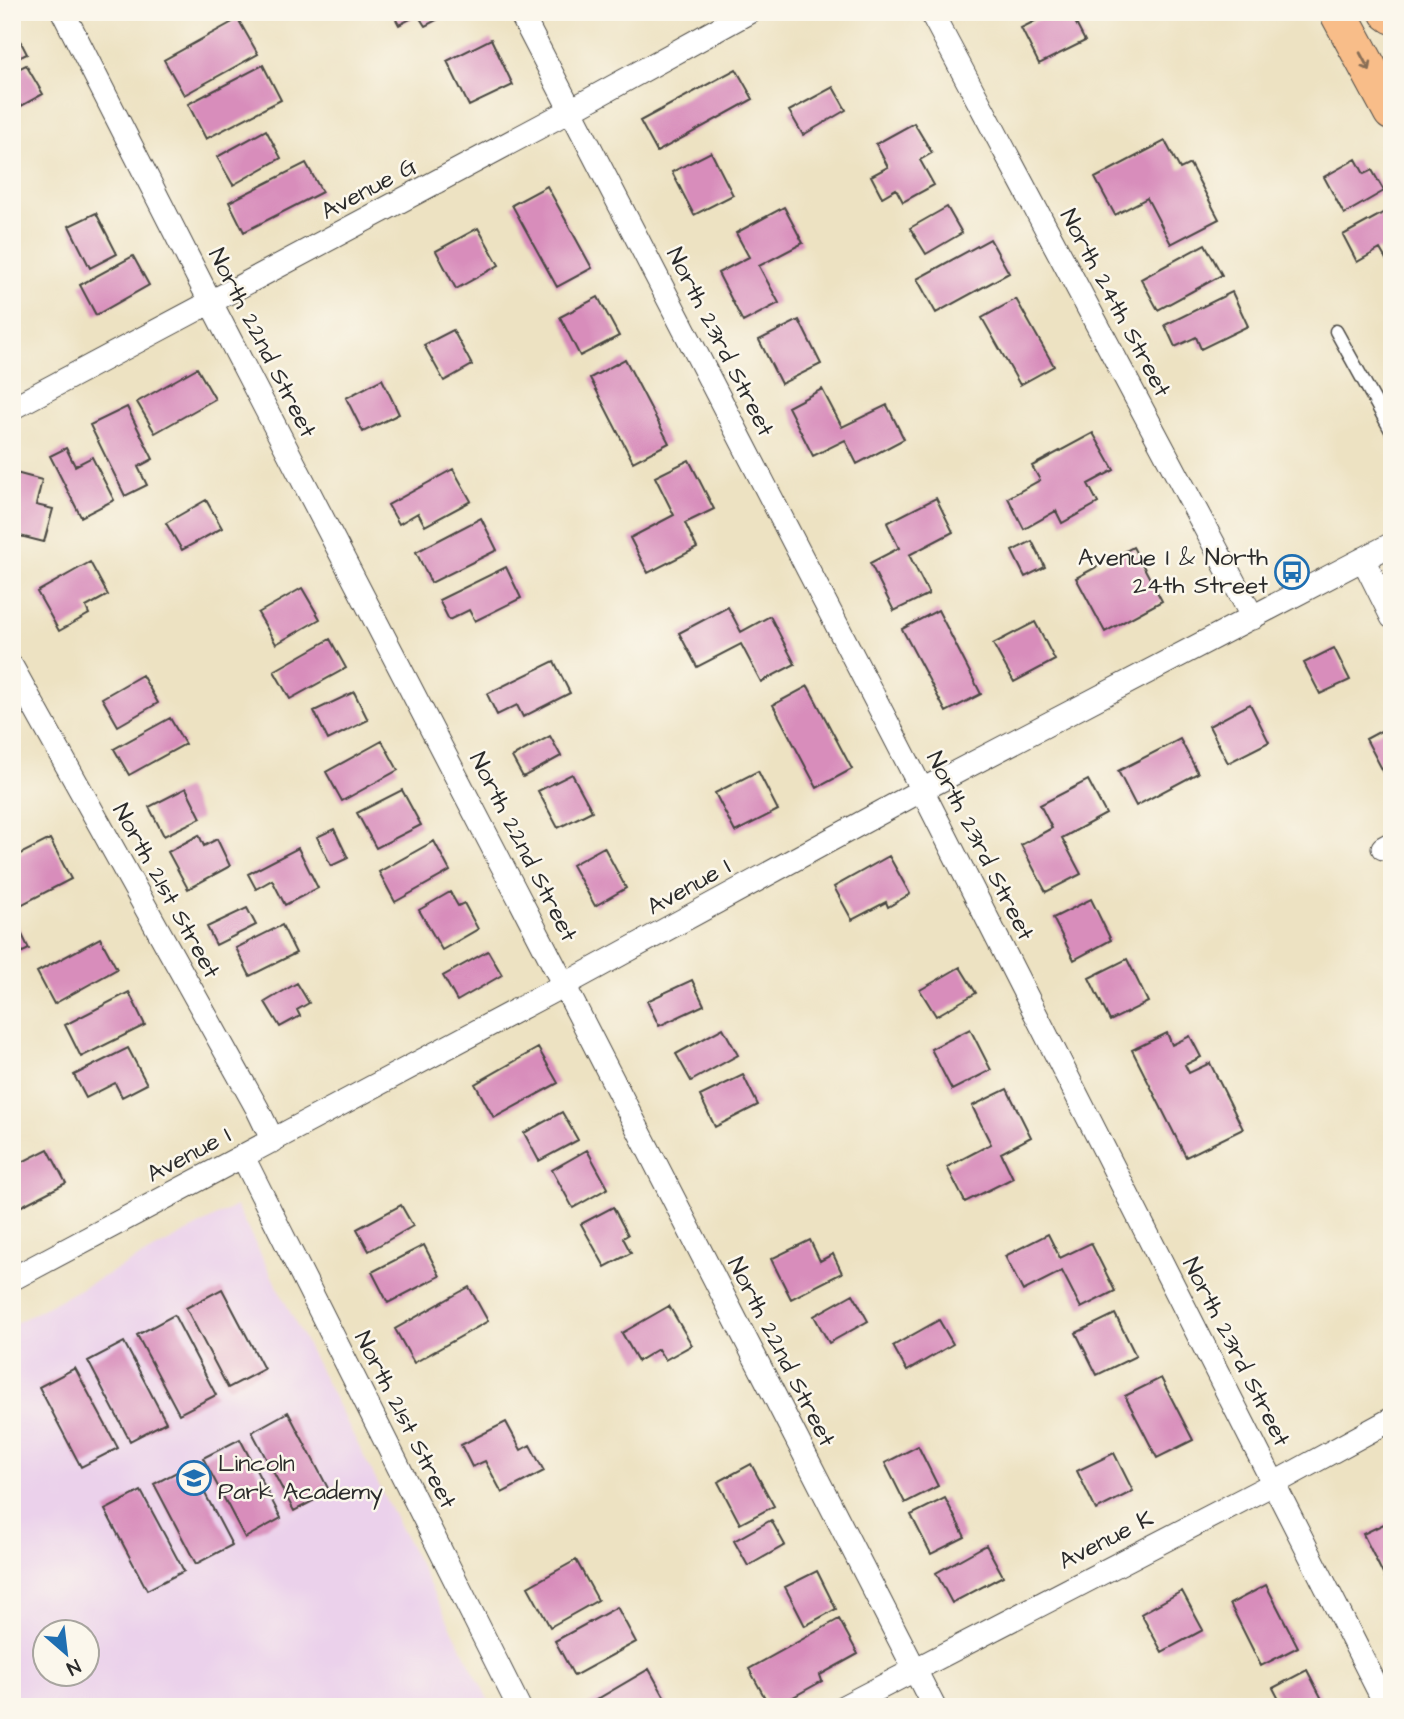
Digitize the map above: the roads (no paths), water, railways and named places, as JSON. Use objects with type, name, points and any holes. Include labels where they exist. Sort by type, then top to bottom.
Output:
[{"type":"main road","points":[[1338,12],[1392,112]]},
{"type":"street","name":"North 22nd Street","points":[[63,12],[934,1707]]},
{"type":"street","name":"North 23rd Street","points":[[520,12],[922,790],[1387,1707]]},
{"type":"street","name":"Avenue G","points":[[12,408],[749,12]]},
{"type":"street","name":"North 24th Street","points":[[931,12],[1253,618]]},
{"type":"street","name":"Avenue I","points":[[12,1279],[564,985],[922,790],[1392,544]]},
{"type":"street","points":[[1363,559],[1392,617]]},
{"type":"street","name":"North 21st Street","points":[[12,667],[273,1141]]},
{"type":"street","name":"North 21st Street","points":[[243,1157],[519,1707]]},
{"type":"street","name":"Avenue K","points":[[843,1707],[1392,1419]]},
{"type":"lane","points":[[1336,331],[1392,432]]},
{"type":"place","name":"Avenue I & North 24th Street","points":[[1292,572]]},
{"type":"place","name":"Lincoln Park Academy","points":[[194,1478]]}]
